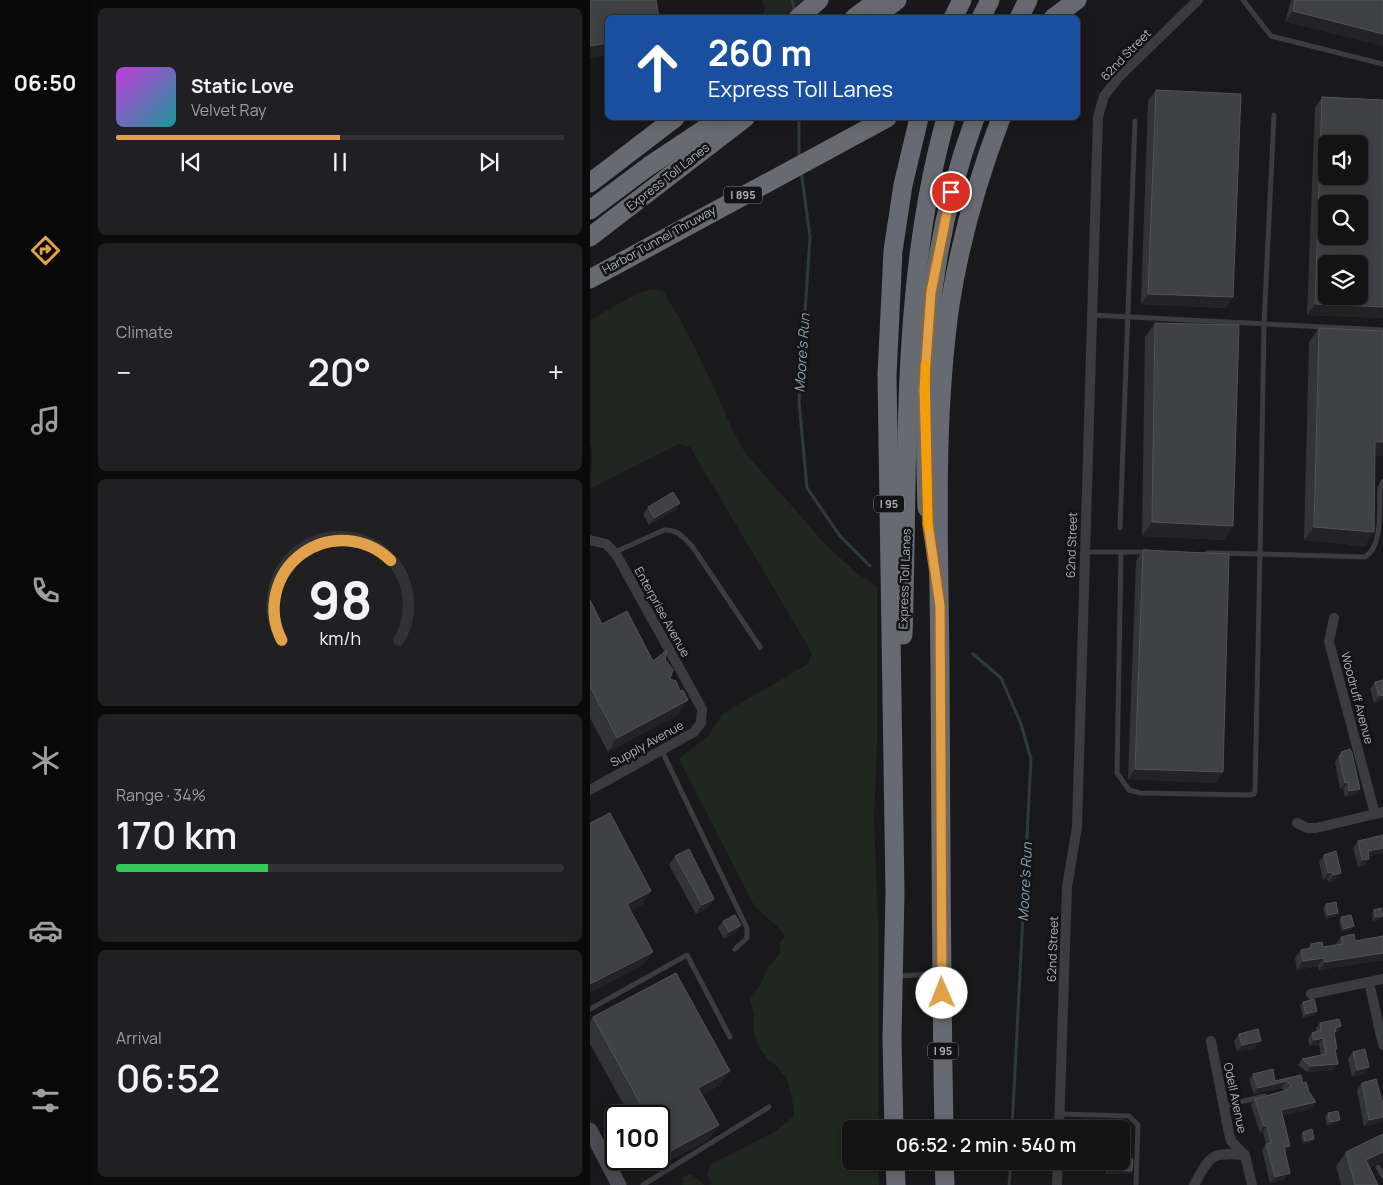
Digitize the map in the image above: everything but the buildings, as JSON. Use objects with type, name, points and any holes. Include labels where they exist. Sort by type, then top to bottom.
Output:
[{"type":"highway","points":[[802,15],[819,0]]},
{"type":"highway","points":[[858,15],[878,0]]},
{"type":"highway","points":[[878,15],[897,0]]},
{"type":"highway","points":[[954,15],[962,0]]},
{"type":"highway","points":[[982,15],[990,0]]},
{"type":"highway","points":[[1020,15],[1028,0]]},
{"type":"highway","points":[[1048,15],[1056,0]]},
{"type":"highway","points":[[1057,15],[1077,0]]},
{"type":"highway","points":[[590,183],[673,120]]},
{"type":"highway","name":"Express Toll Lanes","points":[[590,237],[742,120]]},
{"type":"highway","name":"Harbor Tunnel Thruway","points":[[595,276],[883,120]]},
{"type":"highway","name":"I 95","points":[[894,1120],[892,1039],[895,893],[888,375],[889,308],[893,251],[903,185],[919,120]]},
{"type":"highway","name":"Express Toll Lanes","points":[[895,893],[911,314],[917,253],[927,198],[946,120]]},
{"type":"highway","name":"Express Toll Lanes","points":[[940,606],[928,523],[924,416],[927,337],[942,228],[956,175],[974,120]]},
{"type":"highway","name":"I 95","points":[[944,1120],[941,974],[941,409],[948,320],[957,267],[974,197],[1000,120]]},
{"type":"highway","points":[[590,224],[716,122]]},
{"type":"highway","name":"Express Toll Lanes","points":[[590,210],[650,166],[716,122]]},
{"type":"highway","points":[[895,1170],[896,1185]]},
{"type":"highway","points":[[944,1170],[945,1185]]},
{"type":"main road","points":[[590,1130],[619,1185]]},
{"type":"street","name":"62nd Street","points":[[1060,1120],[1067,887],[1076,827],[1098,117],[1104,96],[1119,77],[1198,0]]},
{"type":"street","points":[[590,540],[606,544],[615,552]]},
{"type":"street","name":"Enterprise Avenue","points":[[615,552],[702,709]]},
{"type":"street","name":"Woodruff Avenue","points":[[1334,618],[1329,642],[1379,813]]},
{"type":"street","name":"Supply Avenue","points":[[590,790],[694,732],[701,723],[702,709]]},
{"type":"street","points":[[1297,823],[1307,828],[1316,828],[1379,813]]},
{"type":"street","points":[[1311,994],[1383,979]]},
{"type":"street","points":[[1369,982],[1383,1044]]},
{"type":"street","name":"Odell Avenue","points":[[1210,1041],[1232,1141],[1245,1155],[1252,1185]]},
{"type":"street","points":[[1194,1185],[1208,1161],[1218,1154],[1245,1155]]},
{"type":"street","points":[[1056,1185],[1057,1170]]},
{"type":"lane","points":[[1243,0],[1271,36],[1383,64]]},
{"type":"lane","points":[[1121,552],[1117,707],[1118,777],[1129,790],[1140,793],[1254,794],[1264,324],[1274,115]]},
{"type":"lane","points":[[1120,528],[1135,121]]},
{"type":"lane","points":[[1092,315],[1383,330]]},
{"type":"lane","points":[[1201,553],[1365,557],[1374,552],[1378,543],[1380,488],[1383,481]]},
{"type":"lane","points":[[615,552],[664,530],[673,529],[678,532],[692,546],[760,647]]},
{"type":"lane","points":[[1085,552],[1151,552]]},
{"type":"lane","points":[[662,751],[748,928],[747,938],[734,949]]},
{"type":"lane","points":[[590,1009],[687,955],[730,1037]]},
{"type":"lane","points":[[893,976],[941,974]]},
{"type":"lane","points":[[1223,1106],[1274,1094]]},
{"type":"lane","points":[[643,1185],[769,1107]]},
{"type":"lane","points":[[1060,1114],[1129,1116],[1138,1125],[1136,1185]]},
{"type":"lane","points":[[1378,1167],[1383,1176]]},
{"type":"shaded area","points":[[762,0],[804,0],[785,15],[763,15],[765,9]]},
{"type":"shaded area","points":[[653,289],[663,291],[679,317],[743,450],[826,545],[858,574],[877,586],[877,746],[874,819],[878,920],[878,1120],[842,1120],[842,1170],[878,1170],[879,1185],[707,1185],[712,1184],[707,1174],[710,1165],[774,1132],[793,1117],[792,1097],[786,1078],[779,1068],[768,1060],[758,1045],[754,1032],[754,1014],[750,999],[758,989],[768,968],[780,953],[780,942],[785,937],[780,929],[755,907],[679,759],[709,735],[722,714],[808,664],[812,653],[690,447],[678,444],[590,489],[592,460],[590,444],[590,320],[638,293]]},
{"type":"shaded area","points":[[692,1175],[705,1185],[682,1185],[684,1182],[682,1178]]},
{"type":"waterway","name":"Moore's Run","points":[[792,0],[795,12]]},
{"type":"waterway","name":"Moore's Run","points":[[799,120],[799,157]]},
{"type":"waterway","name":"Moore's Run","points":[[801,170],[810,237],[799,402],[807,488],[840,536],[870,566]]},
{"type":"waterway","name":"Moore's Run","points":[[973,654],[1001,678],[1021,724],[1031,759],[1012,1120]]},
{"type":"waterway","name":"Moore's Run","points":[[1009,1185],[1010,1170]]},
{"type":"slow traffic","points":[[925,365],[924,424],[928,526]]},
{"type":"route","points":[[942,993],[940,606],[934,576],[928,523],[924,389],[931,292],[942,228],[951,192]]}]
